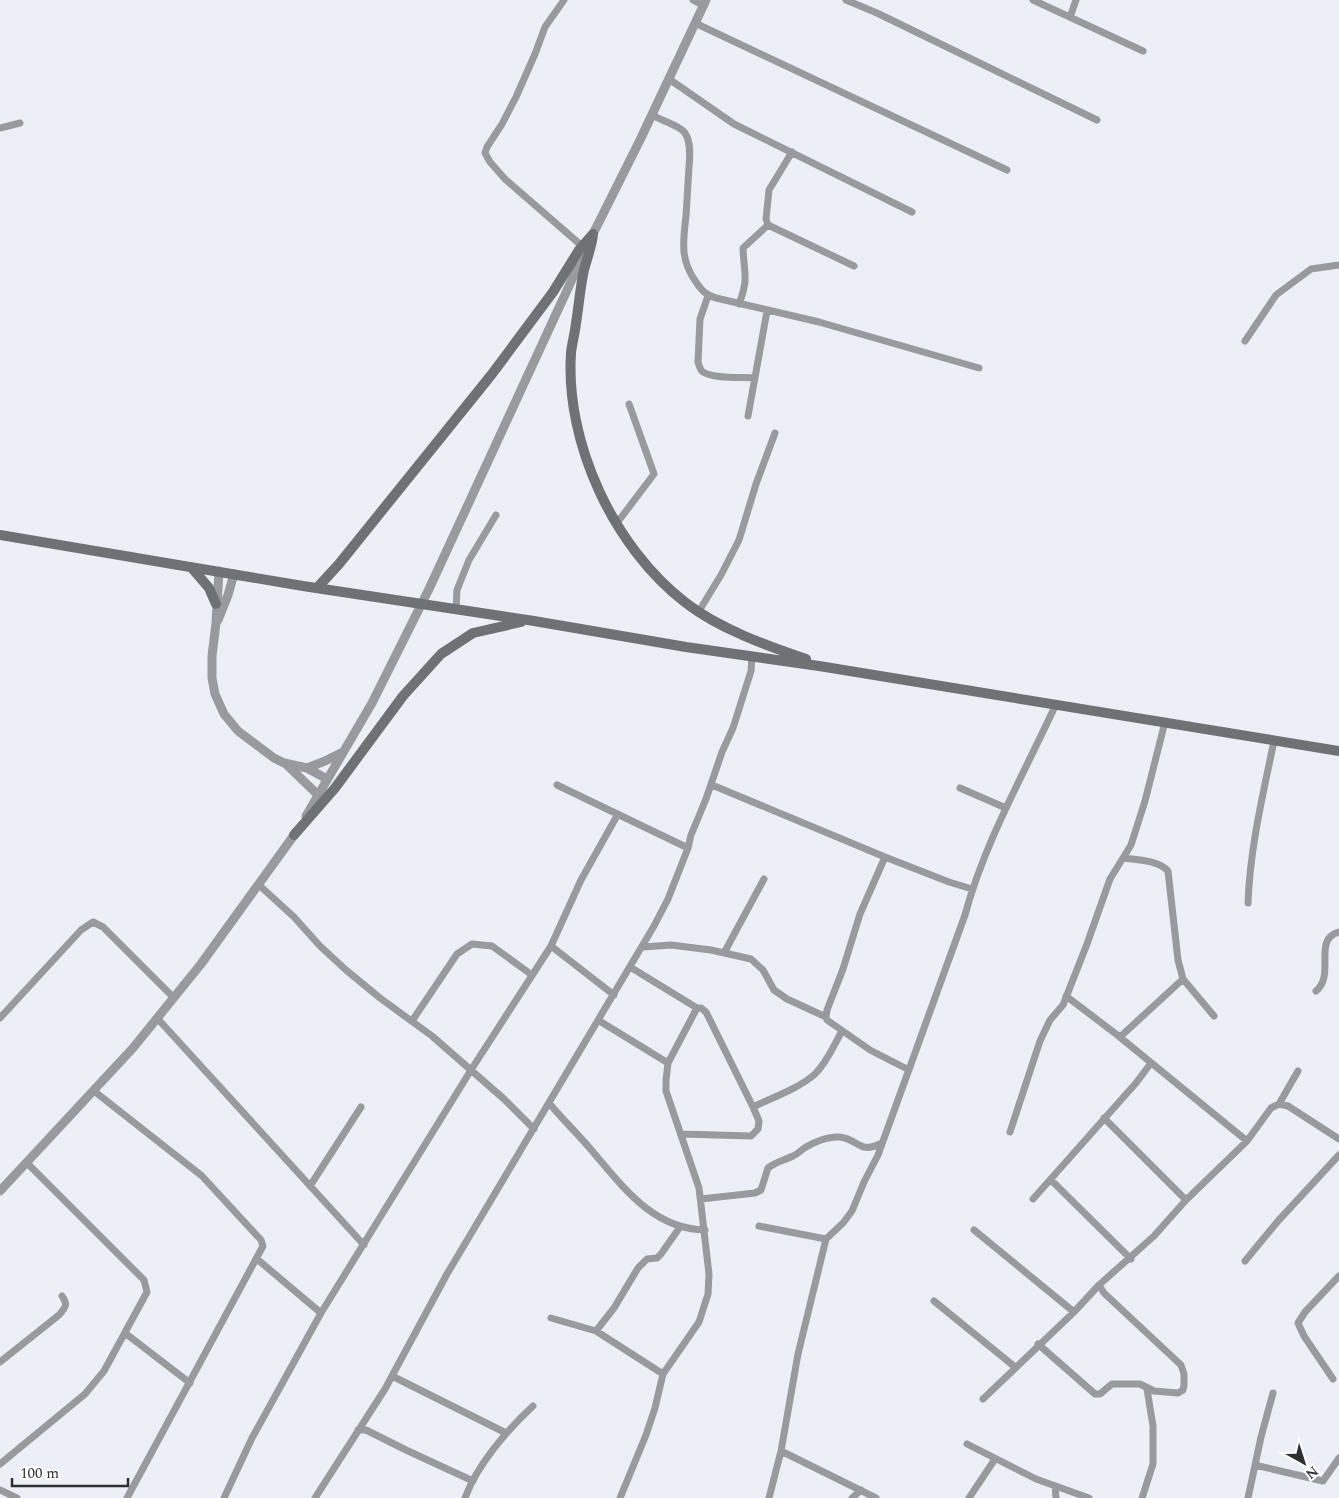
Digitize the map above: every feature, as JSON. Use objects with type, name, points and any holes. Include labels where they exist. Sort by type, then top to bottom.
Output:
[{"type":"main road","points":[[317,588],[339,564],[492,374],[553,292],[582,246],[593,234]]},
{"type":"main road","points":[[593,234],[584,270],[571,353],[573,402],[578,434],[598,488],[617,523],[635,549],[665,584],[686,603],[733,631],[819,666]]},
{"type":"main road","points":[[0,535],[317,588],[819,666],[1339,751]]},
{"type":"main road","points":[[191,567],[209,588],[216,604]]},
{"type":"main road","points":[[294,835],[335,788],[403,696],[441,654],[473,633],[515,623],[534,621]]},
{"type":"street","points":[[564,0],[545,27],[516,97],[485,153],[490,162],[505,179],[582,246]]},
{"type":"street","points":[[0,1191],[94,1091],[174,998],[259,886],[318,796],[372,703],[416,616],[593,234],[669,80],[705,3],[693,0]]},
{"type":"street","points":[[846,0],[877,13],[1098,120]]},
{"type":"street","points":[[1032,0],[1143,51]]},
{"type":"street","points":[[1070,17],[1076,0]]},
{"type":"street","points":[[695,23],[1007,170]]},
{"type":"street","points":[[669,80],[734,124],[912,212]]},
{"type":"street","points":[[652,115],[664,122],[680,127],[688,139],[690,157],[682,239],[689,273],[708,296],[819,322],[979,368]]},
{"type":"street","points":[[0,128],[20,123]]},
{"type":"street","points":[[792,152],[769,190],[766,219],[768,225],[854,266]]},
{"type":"street","points":[[739,304],[746,279],[743,248],[768,225]]},
{"type":"street","points":[[1245,341],[1276,295],[1311,269],[1339,263]]},
{"type":"street","points":[[708,296],[700,320],[698,362],[700,368],[703,372],[712,375],[755,378]]},
{"type":"street","points":[[748,416],[767,311]]},
{"type":"street","points":[[617,523],[654,474],[629,404]]},
{"type":"street","points":[[699,611],[739,540],[756,484],[775,433]]},
{"type":"street","points":[[456,609],[457,590],[469,560],[496,515]]},
{"type":"street","points":[[219,571],[212,678],[215,694],[224,714],[238,731],[274,758],[284,763],[307,768],[327,778]]},
{"type":"street","points":[[216,623],[228,595],[234,574]]},
{"type":"street","points":[[315,1498],[392,1376],[447,1274],[643,947],[668,899],[688,848],[691,835],[712,785],[722,752],[733,728],[746,690],[751,671],[752,657]]},
{"type":"street","points":[[770,1498],[781,1451],[798,1354],[826,1239],[843,1223],[852,1211],[882,1143],[965,915],[972,889],[1006,808],[1056,704]]},
{"type":"street","points":[[1010,1132],[1040,1041],[1050,1020],[1063,1005],[1110,879],[1124,858],[1135,834],[1165,722]]},
{"type":"street","points":[[1248,903],[1249,878],[1256,825],[1274,741]]},
{"type":"street","points":[[307,768],[343,752]]},
{"type":"street","points":[[284,763],[318,796]]},
{"type":"street","points":[[557,785],[688,848]]},
{"type":"street","points":[[712,785],[949,882],[972,889]]},
{"type":"street","points":[[960,788],[1006,808]]},
{"type":"street","points":[[224,1498],[252,1438],[321,1313],[470,1070],[551,946],[581,880],[618,814]]},
{"type":"street","points":[[826,1017],[860,914],[885,856]]},
{"type":"street","points":[[1124,858],[1154,863],[1163,866],[1168,871],[1178,960],[1183,979],[1214,1016]]},
{"type":"street","points":[[724,953],[764,880]]},
{"type":"street","points":[[259,886],[294,917],[320,946],[346,970],[432,1036],[534,1128]]},
{"type":"street","points":[[0,1018],[81,930],[93,922],[103,927],[174,998]]},
{"type":"street","points":[[1316,991],[1321,988],[1324,978],[1325,951],[1328,937],[1339,932]]},
{"type":"street","points":[[412,1021],[449,964],[457,954],[472,944],[492,946],[532,975]]},
{"type":"street","points":[[643,947],[671,945],[751,958],[763,970],[774,990],[787,999],[826,1017],[827,1020],[870,1050],[909,1070]]},
{"type":"street","points":[[551,946],[614,995]]},
{"type":"street","points":[[630,967],[706,1012],[753,1107],[758,1121],[758,1129],[751,1136],[681,1134]]},
{"type":"street","points":[[1120,1037],[1183,979]]},
{"type":"street","points":[[1066,996],[1120,1037],[1247,1141]]},
{"type":"street","points":[[620,1498],[646,1435],[663,1374],[699,1322],[708,1294],[709,1274],[701,1199],[695,1171],[666,1091],[668,1063],[697,1008]]},
{"type":"street","points":[[157,1018],[364,1245]]},
{"type":"street","points":[[598,1020],[668,1063]]},
{"type":"street","points":[[753,1107],[800,1084],[816,1073],[829,1055],[842,1031]]},
{"type":"street","points":[[1033,1199],[1136,1084],[1151,1063]]},
{"type":"street","points":[[982,1399],[1074,1312],[1099,1285],[1154,1236],[1186,1200],[1247,1141],[1272,1108],[1279,1104],[1298,1071]]},
{"type":"street","points":[[94,1091],[202,1176],[262,1240],[263,1246],[127,1498]]},
{"type":"street","points":[[549,1103],[639,1204],[669,1223],[680,1227],[705,1230]]},
{"type":"street","points":[[1279,1104],[1288,1106],[1339,1139]]},
{"type":"street","points":[[310,1186],[361,1107]]},
{"type":"street","points":[[1104,1118],[1186,1200]]},
{"type":"street","points":[[701,1199],[755,1193],[760,1190],[768,1168],[823,1140],[838,1137],[851,1140],[862,1148],[872,1148],[882,1143]]},
{"type":"street","points":[[1245,1261],[1278,1221],[1339,1156]]},
{"type":"street","points":[[0,1464],[85,1394],[104,1371],[147,1292],[144,1280],[27,1163]]},
{"type":"street","points":[[1051,1180],[1130,1259]]},
{"type":"street","points":[[759,1226],[826,1239]]},
{"type":"street","points":[[596,1331],[614,1308],[638,1268],[647,1259],[657,1258],[680,1227]]},
{"type":"street","points":[[974,1230],[1074,1312]]},
{"type":"street","points":[[257,1259],[321,1313]]},
{"type":"street","points":[[1333,1380],[1304,1336],[1298,1323],[1305,1312],[1339,1276]]},
{"type":"street","points":[[1038,1344],[1095,1394],[1100,1394],[1112,1384],[1140,1384],[1147,1389],[1178,1393],[1182,1390],[1184,1374],[1181,1366],[1104,1293],[1099,1285]]},
{"type":"street","points":[[0,1362],[59,1315],[66,1306],[62,1296]]},
{"type":"street","points":[[934,1301],[1015,1366]]},
{"type":"street","points":[[551,1318],[596,1331],[663,1374]]},
{"type":"street","points":[[125,1333],[190,1382]]},
{"type":"street","points":[[392,1376],[506,1433]]},
{"type":"street","points":[[1142,1498],[1153,1464],[1153,1426],[1147,1389]]},
{"type":"street","points":[[1248,1498],[1273,1393]]},
{"type":"street","points":[[465,1498],[473,1481],[506,1433],[533,1406]]},
{"type":"street","points":[[358,1430],[366,1430],[473,1481]]},
{"type":"street","points":[[967,1444],[1036,1479],[1089,1498]]},
{"type":"street","points":[[781,1451],[876,1498]]},
{"type":"street","points":[[1255,1465],[1323,1480],[1339,1458]]},
{"type":"street","points":[[969,1498],[995,1459]]},
{"type":"street","points":[[1056,1486],[1056,1498]]},
{"type":"street","points":[[0,1490],[17,1498]]},
{"type":"street","points":[[852,1498],[861,1490]]}]
